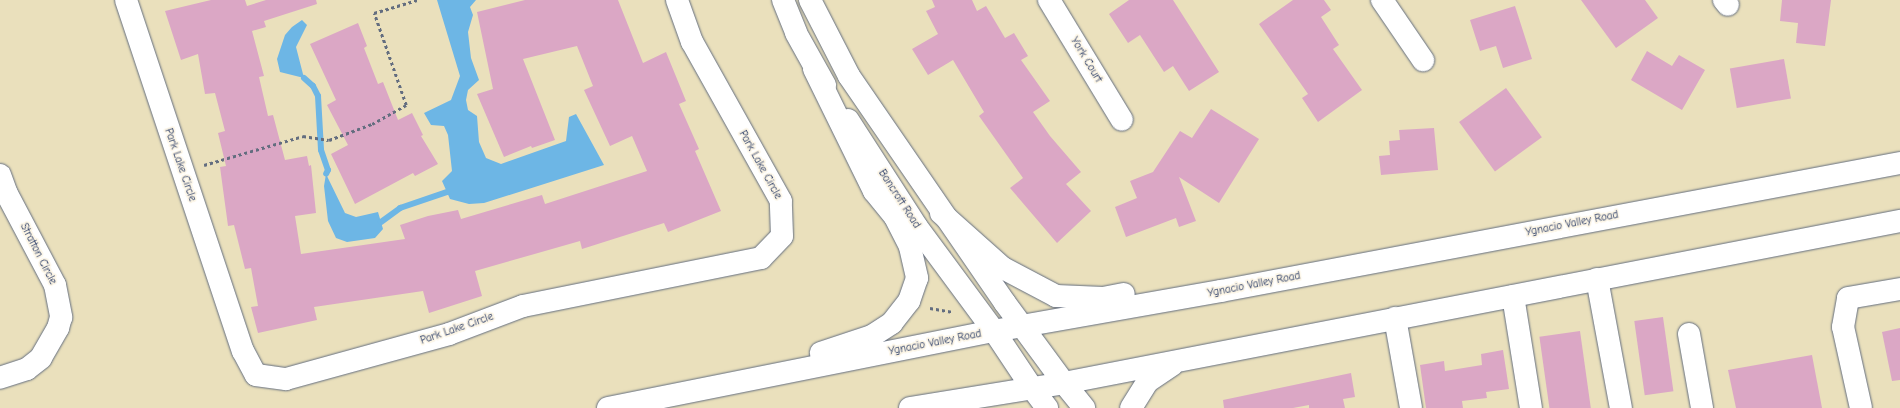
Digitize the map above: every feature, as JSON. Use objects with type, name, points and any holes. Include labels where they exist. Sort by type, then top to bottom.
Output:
[{"type":"main road","name":"Park Lake Circle","points":[[126,0],[243,351],[256,375],[286,379],[449,334],[523,306],[761,258],[782,236],[781,201],[692,42],[677,0]]},
{"type":"main road","name":"Bancroft Road","points":[[783,0],[814,69],[917,227],[994,331],[1047,408]]},
{"type":"main road","points":[[810,0],[849,76],[941,213],[1021,326],[1084,408]]},
{"type":"main road","name":"York Court","points":[[1049,0],[1122,120]]},
{"type":"main road","points":[[1382,0],[1423,60]]},
{"type":"main road","points":[[726,384],[872,336],[892,323],[903,310],[917,278],[907,241],[895,217],[874,191],[814,69]]},
{"type":"main road","name":"Ygnacio Valley Road","points":[[608,408],[994,331],[1220,291],[1900,163]]},
{"type":"main road","name":"Stratton Circle","points":[[0,175],[7,194],[55,284],[60,317],[58,328],[41,358],[27,369],[0,378]]},
{"type":"main road","points":[[941,213],[1003,268],[1056,296],[1103,298],[1155,289],[1220,291]]},
{"type":"main road","points":[[910,408],[1064,383],[1180,359],[1900,221]]},
{"type":"main road","points":[[1597,279],[1621,408]]},
{"type":"main road","points":[[1861,408],[1843,327],[1848,298],[1900,288]]},
{"type":"main road","points":[[1512,296],[1531,408]]},
{"type":"main road","points":[[1395,318],[1411,408]]},
{"type":"main road","points":[[1688,334],[1702,408]]},
{"type":"main road","points":[[1131,408],[1147,382],[1180,359]]},
{"type":"main road","points":[[962,399],[987,408]]},
{"type":"path","points":[[183,172],[222,158],[303,136],[329,140],[372,124],[406,105],[374,13],[417,0]]},
{"type":"path","points":[[922,306],[952,312]]},
{"type":"water","points":[[437,0],[476,0],[470,7],[473,15],[468,32],[471,58],[479,80],[468,90],[466,100],[468,110],[477,116],[479,142],[486,158],[501,164],[566,141],[569,117],[576,114],[604,165],[484,203],[469,204],[450,199],[442,181],[452,171],[448,135],[444,126],[431,125],[424,113],[451,100],[460,76]]},
{"type":"water","points":[[302,20],[307,25],[296,47],[304,78],[280,72],[277,59],[285,35],[292,27]]},
{"type":"water","points":[[326,174],[345,213],[356,217],[378,212],[383,229],[375,238],[347,242],[336,238],[328,221],[324,186]]},
{"type":"building","points":[[211,0],[245,0],[247,6],[266,0],[316,0],[317,4],[264,21],[266,27],[252,31],[264,76],[259,77],[268,116],[273,115],[285,160],[307,156],[309,166],[311,165],[316,213],[295,216],[301,254],[405,239],[400,225],[428,216],[458,210],[461,219],[542,195],[545,204],[647,171],[632,136],[610,146],[584,90],[593,86],[577,46],[523,59],[555,140],[532,148],[531,146],[504,157],[477,94],[493,89],[477,12],[525,0],[618,0],[643,63],[666,52],[686,101],[679,104],[699,149],[695,151],[721,211],[668,232],[664,223],[582,249],[580,241],[475,271],[482,296],[429,313],[423,291],[314,307],[317,320],[258,333],[251,307],[258,306],[251,268],[245,269],[234,225],[228,226],[220,167],[226,166],[218,133],[225,131],[215,93],[205,94],[198,54],[181,60],[165,11]]},
{"type":"building","points":[[932,0],[972,0],[977,11],[986,6],[1005,38],[1014,33],[1028,56],[1021,60],[1050,101],[1033,112],[1050,136],[1081,172],[1066,184],[1091,211],[1057,243],[1010,188],[1023,178],[979,116],[984,112],[953,60],[928,75],[912,49],[938,34],[926,11],[935,7]]},
{"type":"building","points":[[1129,0],[1173,0],[1219,72],[1189,91],[1173,66],[1164,72],[1140,35],[1128,43],[1109,14]]},
{"type":"building","points":[[1293,0],[1324,0],[1331,10],[1321,17],[1339,45],[1333,49],[1362,90],[1318,122],[1302,98],[1308,94],[1259,24]]},
{"type":"building","points":[[1581,0],[1645,0],[1658,18],[1616,48]]},
{"type":"building","points":[[1782,0],[1831,0],[1825,46],[1796,43],[1798,23],[1780,21]]},
{"type":"building","points":[[1515,6],[1532,59],[1503,68],[1496,46],[1480,51],[1470,20]]},
{"type":"building","points":[[358,23],[367,46],[364,48],[378,84],[383,82],[398,120],[412,113],[423,135],[421,136],[438,164],[415,176],[413,173],[355,204],[331,154],[348,145],[327,105],[336,100],[310,44]]},
{"type":"building","points":[[1647,51],[1672,66],[1679,55],[1705,70],[1682,110],[1631,80]]},
{"type":"building","points":[[1784,59],[1791,98],[1737,108],[1730,69]]},
{"type":"building","points":[[1506,88],[1542,137],[1495,171],[1459,122]]},
{"type":"building","points":[[1211,109],[1259,139],[1219,203],[1179,177],[1196,221],[1179,227],[1176,218],[1126,237],[1115,207],[1137,198],[1130,181],[1153,172],[1180,131],[1192,138]]},
{"type":"building","points":[[1434,128],[1438,170],[1381,175],[1379,156],[1390,155],[1389,141],[1400,140],[1399,130]]},
{"type":"building","points":[[1663,317],[1673,391],[1645,395],[1634,321]]},
{"type":"building","points":[[1900,328],[1900,380],[1892,381],[1882,332]]},
{"type":"building","points":[[1580,331],[1591,408],[1549,408],[1539,337]]},
{"type":"building","points":[[1503,350],[1509,389],[1486,392],[1487,398],[1462,401],[1463,408],[1426,408],[1420,365],[1444,361],[1445,371],[1482,365],[1481,354]]},
{"type":"building","points":[[1812,355],[1822,408],[1736,408],[1728,370]]},
{"type":"building","points":[[1351,373],[1355,397],[1343,399],[1345,408],[1309,408],[1309,405],[1293,408],[1224,408],[1223,400]]},
{"type":"waterway","points":[[304,78],[313,86],[318,96],[321,150],[328,170],[326,174]]},
{"type":"waterway","points":[[381,222],[400,208],[447,192]]}]
